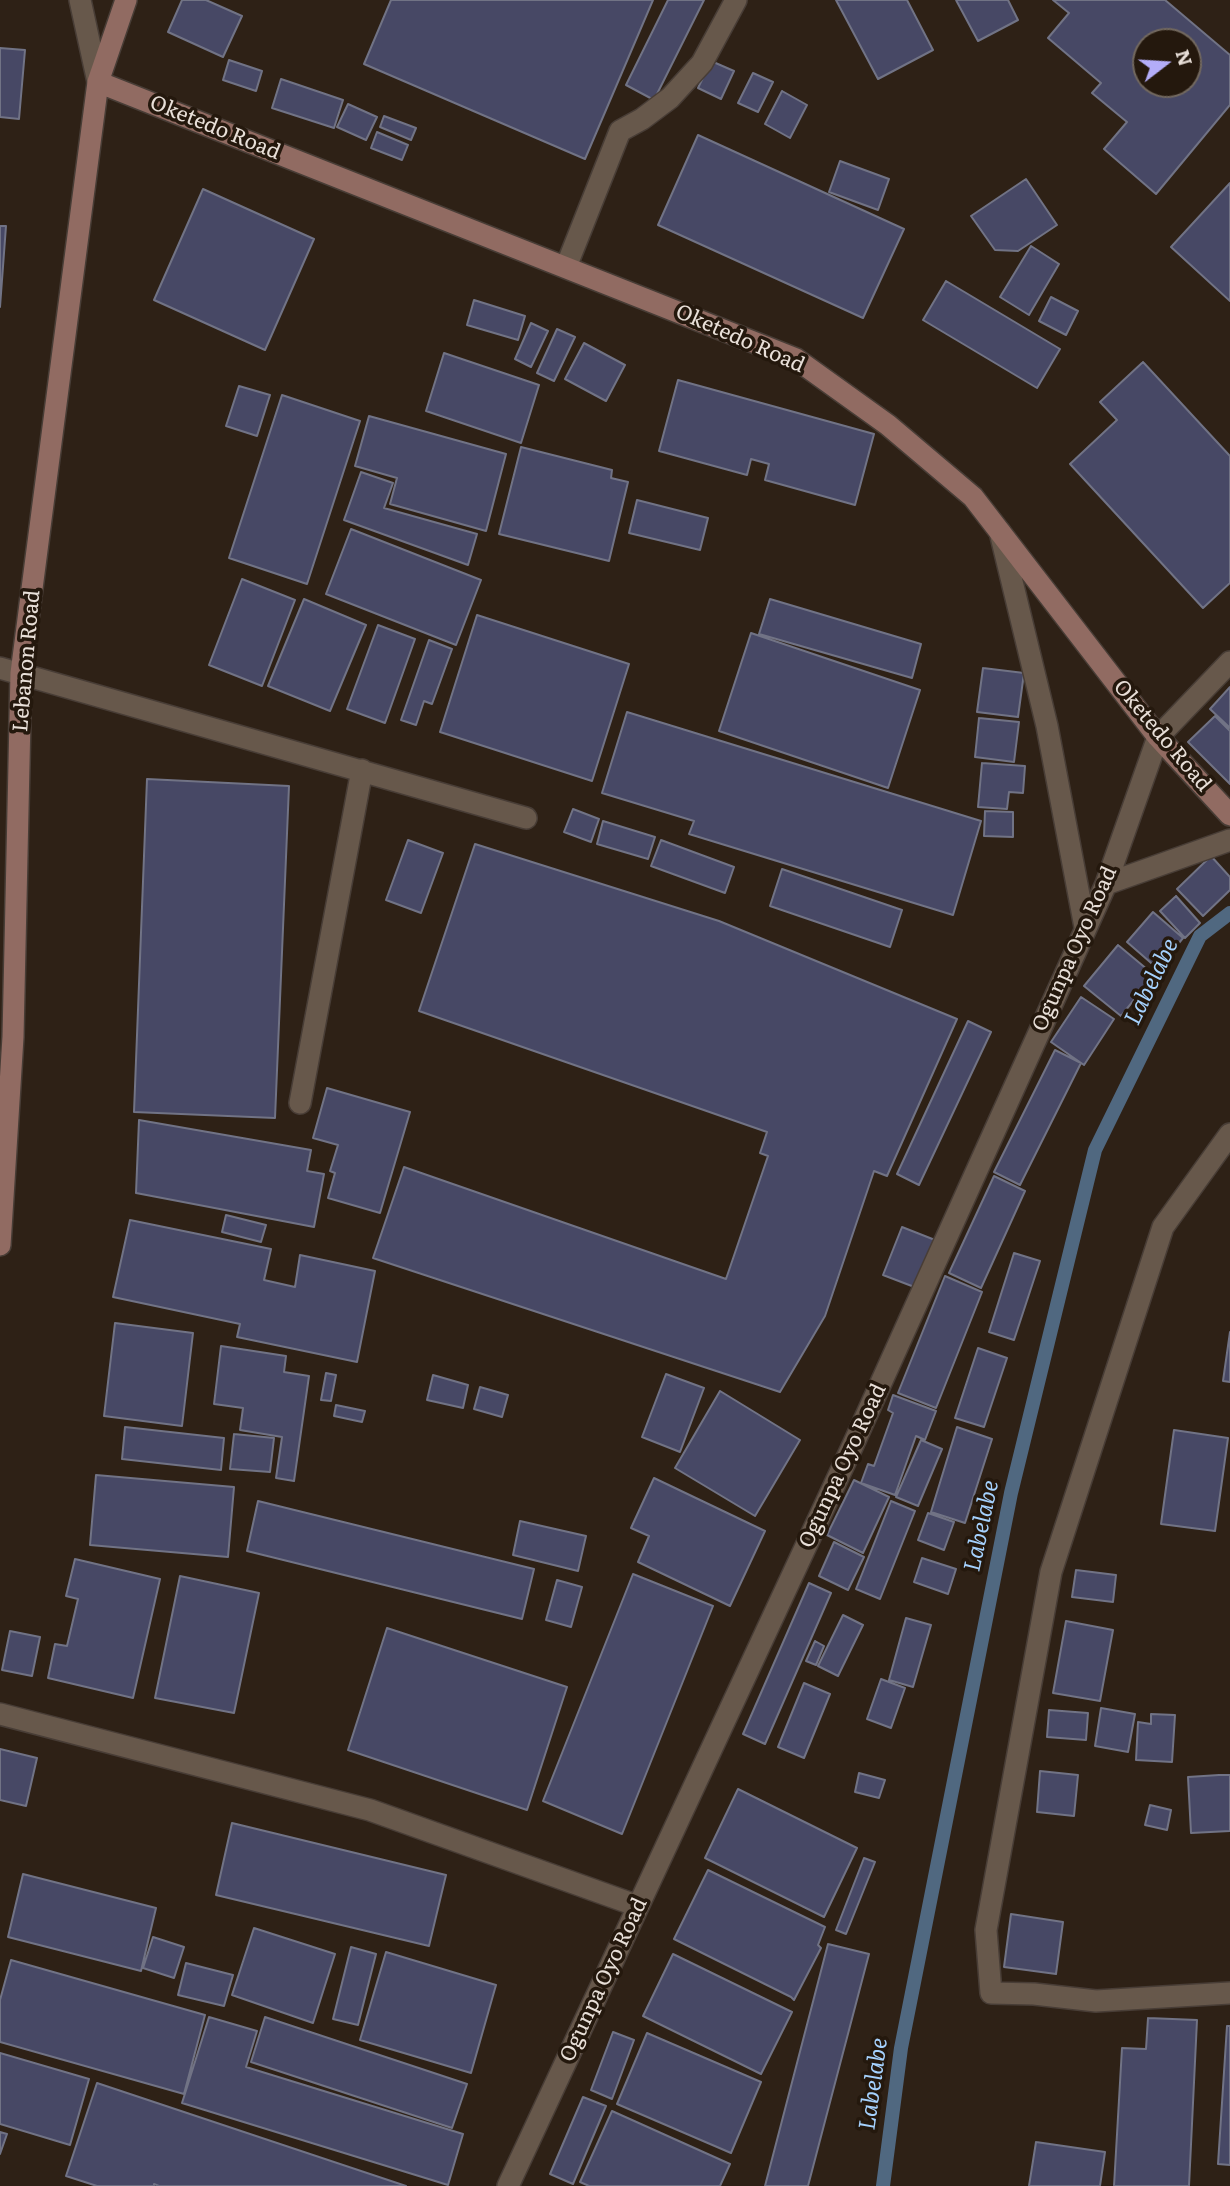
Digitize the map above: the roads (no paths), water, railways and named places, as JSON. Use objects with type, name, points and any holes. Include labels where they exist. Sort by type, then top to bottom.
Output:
[{"type":"street","points":[[80,0],[98,82]]},
{"type":"street","name":"Lebanon Road","points":[[0,1245],[13,1037],[21,673],[98,82],[126,0]]},
{"type":"street","points":[[566,267],[620,131],[642,119],[670,98],[702,63],[736,0]]},
{"type":"street","name":"Oketedo Road","points":[[98,82],[796,359],[888,425],[973,497],[1158,737],[1230,815]]},
{"type":"street","points":[[1000,532],[1047,726],[1085,927]]},
{"type":"street","points":[[1158,737],[1230,662]]},
{"type":"street","points":[[0,668],[526,818]]},
{"type":"street","name":"Ogunpa Oyo Road","points":[[508,2186],[853,1445],[1106,884],[1158,737]]},
{"type":"street","points":[[300,1103],[362,770]]},
{"type":"street","points":[[1106,884],[1230,840]]},
{"type":"street","points":[[1230,1134],[1163,1227],[1051,1572],[986,1930],[991,1993],[1096,2000],[1230,1993]]},
{"type":"street","points":[[0,1714],[370,1810],[638,1906]]},
{"type":"waterway","name":"Labelabe","points":[[883,2186],[901,2048],[1011,1493],[1095,1150],[1200,936],[1230,913]]}]
